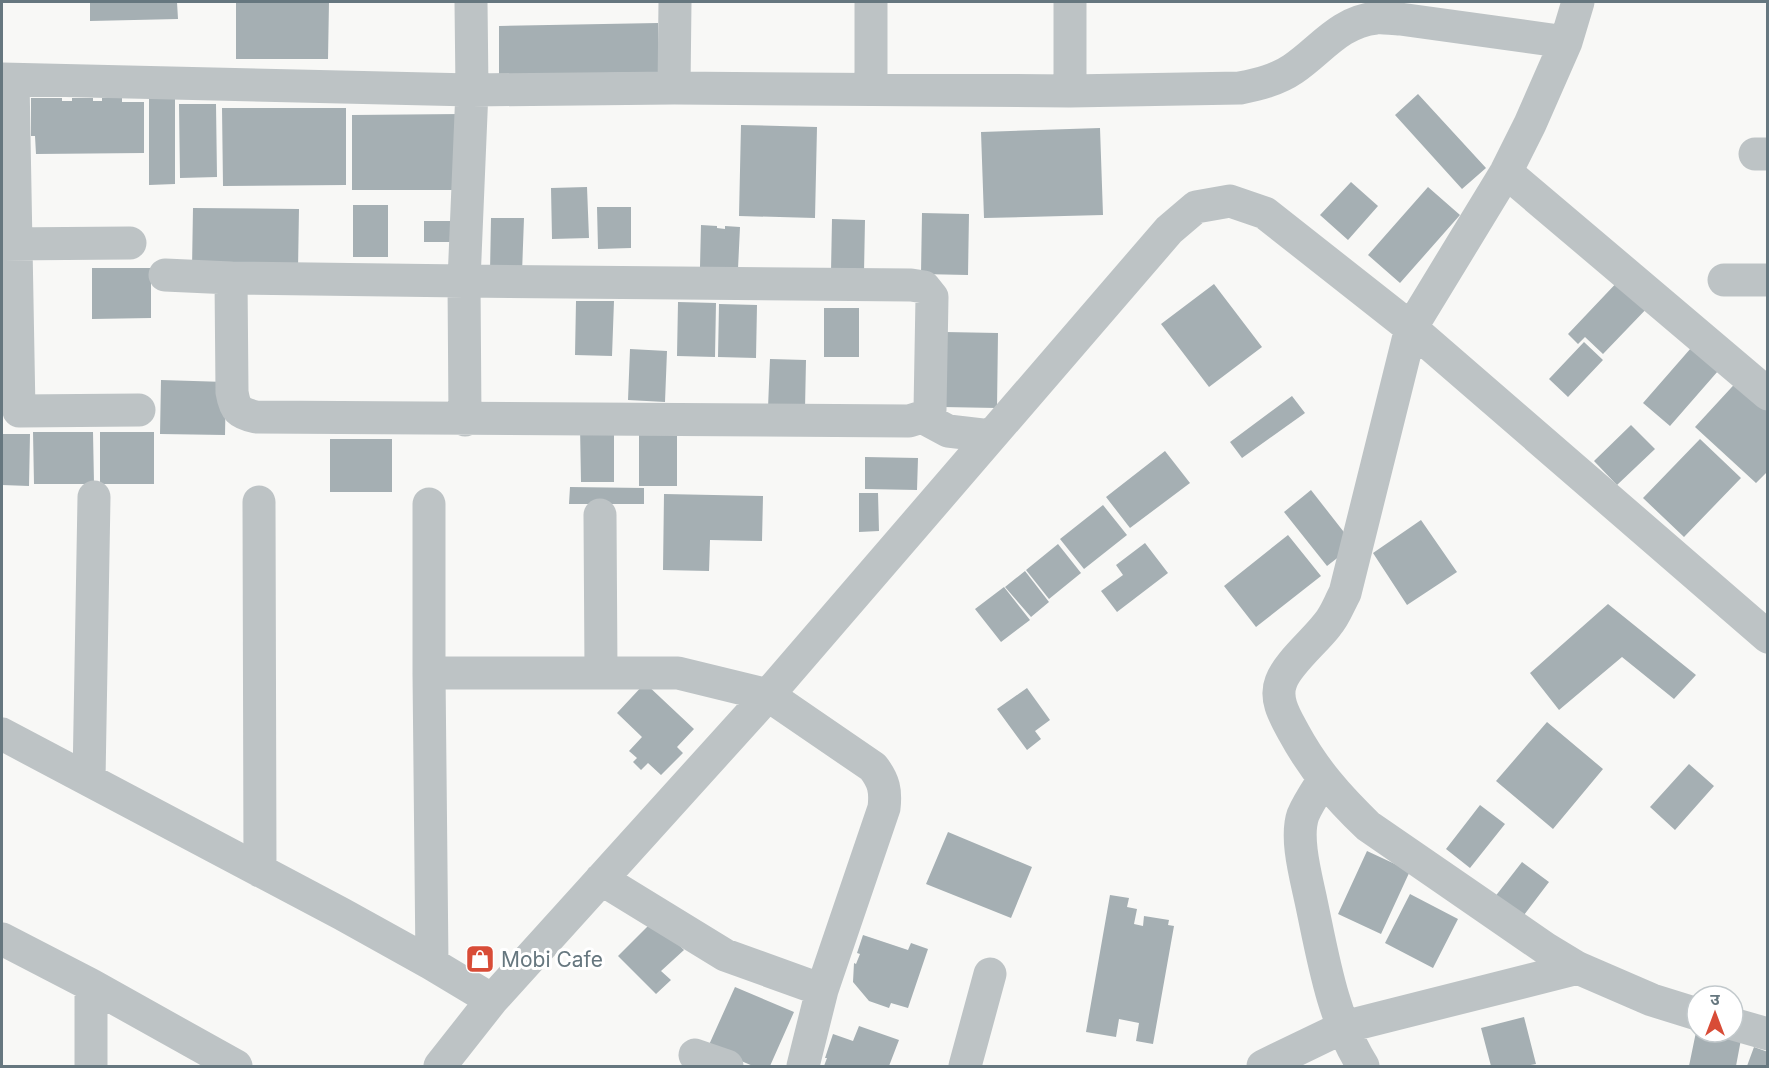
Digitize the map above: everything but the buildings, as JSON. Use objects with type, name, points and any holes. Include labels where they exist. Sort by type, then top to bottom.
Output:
[{"type":"street","points":[[465,420],[464,281],[472,90],[471,2]]},
{"type":"street","points":[[674,88],[675,2]]},
{"type":"street","points":[[871,2],[871,89]]},
{"type":"street","points":[[1070,2],[1070,91]]},
{"type":"street","points":[[1578,2],[1566,42],[1506,172],[1411,328],[1344,593],[1328,624],[1290,666],[1281,681],[1279,694],[1282,712],[1308,758],[1345,804],[1368,826],[1545,948],[1578,968],[1652,1000],[1685,1010]]},
{"type":"street","points":[[138,410],[10,411],[7,80],[472,90],[674,88],[1070,91],[1240,88],[1266,83],[1293,69],[1334,34],[1376,10],[1400,19],[1566,42]]},
{"type":"street","points":[[1506,172],[1767,394]]},
{"type":"street","points":[[440,1066],[492,1000],[768,695],[1169,230],[1196,207],[1230,201],[1265,213],[1411,328],[1767,637]]},
{"type":"street","points":[[9,244],[130,243]]},
{"type":"street","points":[[165,275],[231,278],[911,285],[924,287],[932,297],[930,410],[921,417],[909,421],[256,417],[243,414],[234,405],[231,278]]},
{"type":"street","points":[[1724,280],[1767,280]]},
{"type":"street","points":[[921,417],[948,431],[991,436]]},
{"type":"street","points":[[89,780],[94,497]]},
{"type":"street","points":[[259,502],[260,871]]},
{"type":"street","points":[[429,504],[432,964]]},
{"type":"street","points":[[600,515],[601,672]]},
{"type":"street","points":[[429,673],[678,673],[768,695],[873,767],[882,778],[886,793],[884,808],[822,990],[803,1066]]},
{"type":"street","points":[[2,734],[432,964],[492,1000]]},
{"type":"street","points":[[1324,779],[1303,816],[1302,859],[1327,974],[1344,1027],[1356,1056],[1363,1066]]},
{"type":"street","points":[[602,879],[725,955],[822,990]]},
{"type":"street","points":[[2,939],[91,985],[236,1066]]},
{"type":"street","points":[[1263,1066],[1344,1027],[1578,968]]},
{"type":"street","points":[[965,1066],[990,974]]},
{"type":"street","points":[[91,985],[92,1066]]},
{"type":"street","points":[[1745,1028],[1767,1034]]},
{"type":"street","points":[[695,1055],[727,1066]]},
{"type":"place","name":"Mobi Cafe","points":[[480,959]]}]
